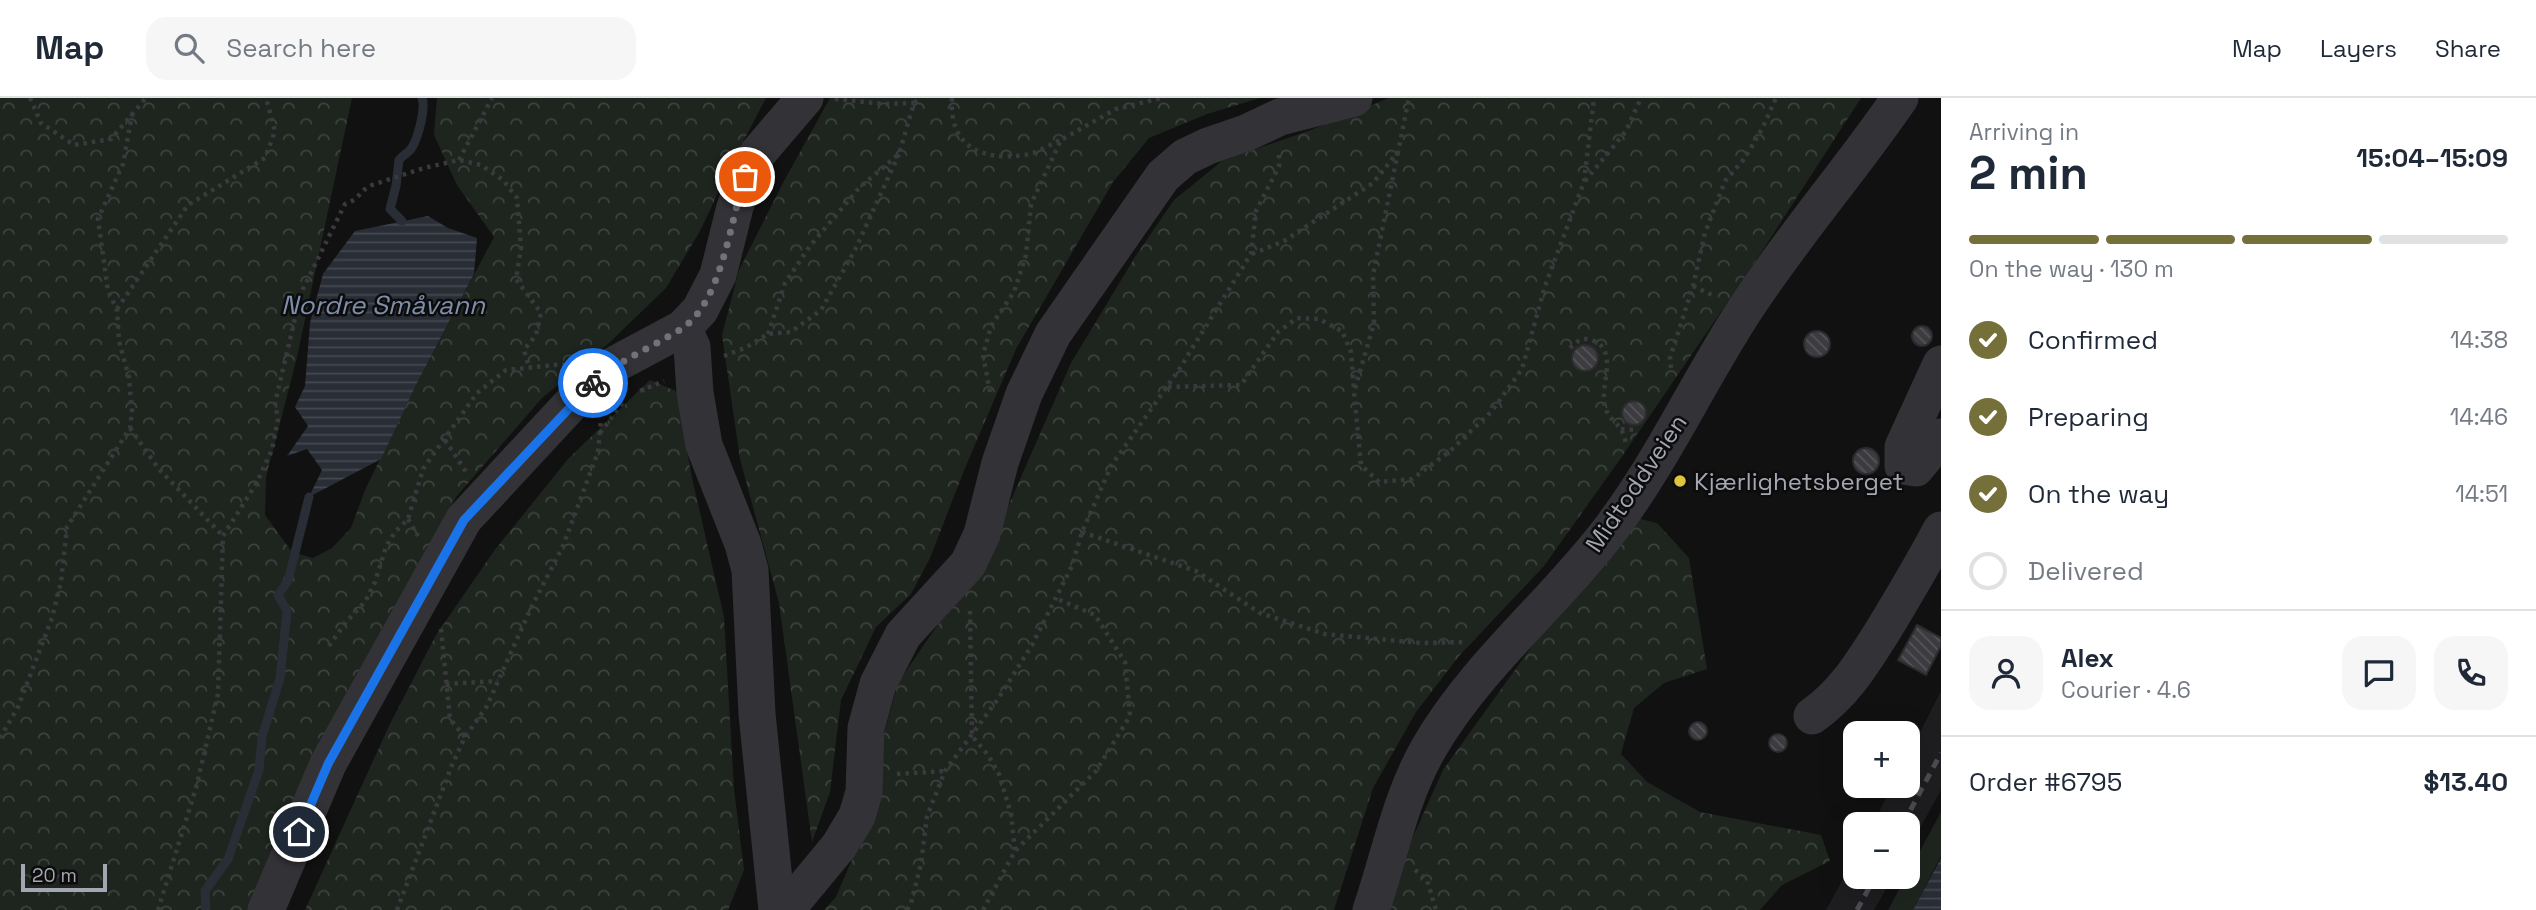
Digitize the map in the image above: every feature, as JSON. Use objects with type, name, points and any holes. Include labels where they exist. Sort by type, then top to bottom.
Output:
[{"type":"lane","points":[[777,910],[757,714],[750,570],[743,544],[704,445],[687,338],[714,285],[745,177],[758,153],[805,98]]},
{"type":"lane","points":[[786,910],[812,881],[852,826],[861,805],[865,776],[866,727],[889,662],[904,635],[968,564],[982,534],[1000,463],[1024,394],[1053,334],[1163,176],[1185,157],[1280,117],[1354,98]]},
{"type":"lane","name":"Midtoddveien","points":[[1371,910],[1401,809],[1425,754],[1468,691],[1611,528],[1661,455],[1716,356],[1771,272],[1871,141],[1900,98]]},
{"type":"lane","points":[[266,910],[328,764],[464,520],[610,367],[687,338]]},
{"type":"lane","points":[[1941,364],[1903,447],[1903,467],[1916,468],[1941,437]]},
{"type":"lane","points":[[1812,716],[1833,702],[1855,675],[1941,530]]},
{"type":"lane","points":[[1868,700],[1912,616],[1912,582]]},
{"type":"path","points":[[30,98],[41,123],[74,145],[111,139],[146,98]]},
{"type":"path","points":[[117,310],[188,205],[265,158],[275,131],[266,98]]},
{"type":"path","points":[[459,160],[492,98]]},
{"type":"path","points":[[830,98],[884,104],[914,103]]},
{"type":"path","points":[[687,338],[717,356],[728,355],[768,334],[791,332],[821,310],[855,250],[899,154],[914,103],[919,98]]},
{"type":"path","points":[[952,98],[951,117],[958,137],[981,155],[1026,155],[1061,140],[1116,109],[1162,98]]},
{"type":"path","points":[[1354,392],[1374,323],[1373,275],[1409,98]]},
{"type":"path","points":[[1167,387],[1241,385],[1278,332],[1297,318],[1320,319],[1342,331],[1352,352],[1360,465],[1379,482],[1412,478],[1449,452],[1492,411],[1522,369],[1545,286],[1584,182],[1594,98]]},
{"type":"path","points":[[1584,182],[1626,131],[1641,98]]},
{"type":"path","points":[[1685,410],[1676,396],[1670,358],[1693,286],[1705,233],[1725,181],[1745,158],[1776,98]]},
{"type":"path","points":[[0,738],[18,707],[52,618],[61,582],[67,527],[130,428],[132,412],[129,379],[119,341],[117,310],[108,291],[99,219],[123,164],[132,115]]},
{"type":"path","points":[[907,910],[921,864],[927,816],[945,771],[972,736],[1032,645],[1072,566],[1082,532],[1111,466],[1167,387],[1251,254],[1256,211],[1279,166],[1280,117]]},
{"type":"path","points":[[990,397],[984,355],[989,336],[992,326],[1014,292],[1026,255],[1031,204],[1061,140]]},
{"type":"path","points":[[1251,254],[1284,241],[1373,183],[1398,152]]},
{"type":"path","points":[[768,334],[785,283],[810,246],[859,188],[899,154]]},
{"type":"path","points":[[158,910],[196,788],[218,694],[223,536],[256,484],[272,450],[278,419],[275,403],[301,293],[341,209],[345,204],[355,201],[364,189],[424,167],[459,160],[481,165],[503,180],[517,198],[521,248],[516,279],[541,313],[536,335],[524,350],[529,367],[506,370],[477,393],[423,469],[408,519],[394,532],[386,547],[375,582],[365,602],[329,646]]},
{"type":"path","points":[[1570,348],[1585,338],[1596,341],[1605,349],[1608,362],[1603,394],[1605,409],[1611,420],[1621,429]]},
{"type":"path","points":[[130,428],[158,468],[223,536]]},
{"type":"path","points":[[397,910],[425,831],[465,737],[487,706],[531,608],[563,546],[598,452],[599,434]]},
{"type":"path","points":[[1082,532],[1196,571],[1260,613],[1325,634],[1421,643],[1513,641]]},
{"type":"path","points":[[968,564],[975,589],[970,610],[972,736],[999,774],[1011,814],[1015,852]]},
{"type":"path","points":[[983,910],[1015,852],[1096,771],[1130,716],[1125,662],[1095,615],[1055,598]]},
{"type":"path","points":[[465,737],[450,719],[446,684],[498,681]]},
{"type":"path","points":[[865,776],[945,771]]},
{"type":"shaded area","points":[[1941,691],[1941,790],[1920,828],[1920,812],[1879,812],[1886,798],[1920,798],[1920,732]]},
{"type":"shaded area","points":[[1843,879],[1843,889],[1886,889],[1874,910],[1826,910]]},
{"type":"green space","points":[[0,98],[352,98],[297,357],[266,477],[265,515],[292,552],[313,558],[332,548],[351,528],[365,490],[417,383],[494,237],[457,185],[434,135],[437,98],[766,98],[700,231],[666,288],[609,343],[542,398],[456,497],[347,692],[248,910],[0,910]]},
{"type":"green space","points":[[830,98],[1260,98],[1207,114],[1149,138],[1113,182],[1016,349],[930,558],[911,594],[876,627],[841,700],[830,792],[812,842],[779,603],[740,459],[722,335],[739,270]]},
{"type":"green space","points":[[1389,98],[1861,98],[1757,259],[1544,566],[1459,656],[1416,712],[1373,788],[1334,910],[824,910],[836,897],[862,836],[872,778],[898,683],[990,548],[1071,363],[1135,257],[1174,200],[1222,161],[1311,130]]},
{"type":"green space","points":[[650,380],[676,391],[692,478],[724,617],[734,789],[744,870],[728,910],[305,910],[389,726],[436,635],[494,551],[568,459]]},
{"type":"green space","points":[[1633,517],[1657,523],[1689,558],[1707,669],[1664,683],[1634,708],[1621,754],[1647,782],[1700,812],[1821,835],[1830,861],[1782,885],[1760,910],[1386,910],[1399,868],[1443,770],[1568,596]]},
{"type":"green space","points":[[1941,812],[1941,856],[1913,910],[1888,910],[1899,889],[1920,889],[1920,851]]},
{"type":"water","name":"Nordre Småvann","points":[[428,216],[448,228],[477,238],[474,274],[381,459],[309,497],[322,470],[307,449],[287,456],[308,426],[295,407],[305,386],[310,323],[323,274],[355,231]]},
{"type":"water","points":[[1941,858],[1941,910],[1913,910]]},
{"type":"building","points":[[1918,326],[1926,326],[1932,336],[1926,346],[1918,346],[1912,340],[1912,332]]},
{"type":"building","points":[[1817,331],[1826,335],[1830,344],[1826,353],[1817,357],[1808,353],[1804,344],[1808,335]]},
{"type":"building","points":[[1585,345],[1594,349],[1598,358],[1594,367],[1585,371],[1576,367],[1572,358],[1576,349]]},
{"type":"building","points":[[1634,401],[1642,405],[1646,413],[1642,421],[1634,425],[1626,421],[1622,413],[1626,405]]},
{"type":"building","points":[[1866,448],[1875,452],[1879,461],[1875,470],[1866,474],[1857,470],[1853,461],[1857,452]]},
{"type":"building","points":[[1917,625],[1941,638],[1941,646],[1926,675],[1898,660]]},
{"type":"building","points":[[1698,722],[1704,725],[1707,731],[1704,737],[1698,740],[1692,737],[1689,731],[1692,725]]},
{"type":"building","points":[[1778,734],[1784,737],[1787,743],[1784,749],[1778,752],[1772,749],[1769,743],[1772,737]]},
{"type":"waterway","points":[[402,221],[390,209],[399,160],[411,149],[419,131],[422,98]]},
{"type":"waterway","points":[[206,910],[205,891],[228,859],[259,770],[262,737],[280,678],[287,611],[278,595],[288,581],[309,497]]},
{"type":"railway","points":[[1909,812],[1941,753]]},
{"type":"railway","points":[[1857,910],[1868,889]]},
{"type":"way so far","points":[[593,383],[610,367],[683,328],[700,310],[718,275],[745,177]]},
{"type":"place","name":"Kjærlighetsberget","points":[[1680,481]]},
{"type":"route","points":[[299,832],[328,764],[464,520],[593,383]]}]
